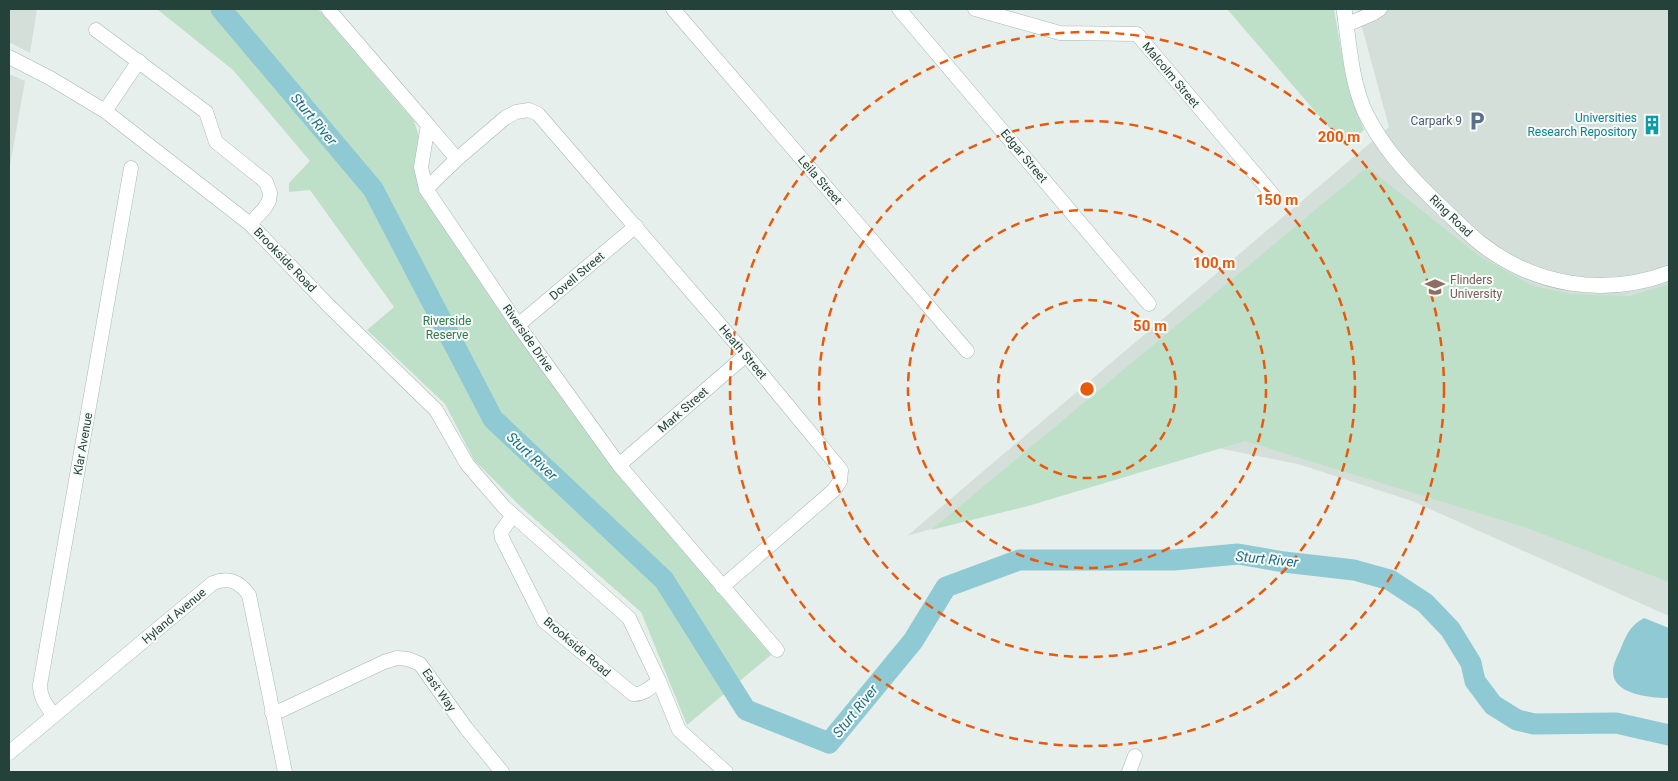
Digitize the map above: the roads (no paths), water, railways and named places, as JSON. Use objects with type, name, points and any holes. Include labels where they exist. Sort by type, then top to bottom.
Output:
[{"type":"street","points":[[328,9],[458,159],[426,188]]},
{"type":"street","name":"Leila Street","points":[[673,9],[967,351]]},
{"type":"street","name":"Edgar Street","points":[[898,9],[1149,304]]},
{"type":"street","name":"Malcolm Street","points":[[975,9],[1060,33],[1136,34],[1273,195]]},
{"type":"street","name":"Ring Road","points":[[1344,9],[1354,77],[1364,110],[1373,127],[1385,146],[1405,170],[1481,244],[1514,265],[1540,276],[1578,285],[1610,286],[1647,280],[1669,273]]},
{"type":"street","points":[[1346,24],[1380,9]]},
{"type":"street","points":[[96,30],[206,112],[216,142],[266,182],[270,193],[269,201],[250,224]]},
{"type":"street","name":"Brookside Road","points":[[9,57],[50,78],[105,111],[250,224],[329,306],[436,410],[467,464],[504,508],[629,618],[659,681],[679,730],[726,772]]},
{"type":"street","points":[[105,111],[139,61]]},
{"type":"street","name":"Heath Street","points":[[458,159],[505,118],[516,112],[529,110],[538,114],[636,226],[842,470],[840,481],[834,490],[722,587]]},
{"type":"street","name":"Riverside Drive","points":[[428,124],[421,167],[426,188],[518,325],[619,465],[777,650]]},
{"type":"street","name":"Klar Avenue","points":[[54,716],[44,703],[40,694],[40,685],[131,168]]},
{"type":"street","name":"Dovell Street","points":[[518,325],[636,226]]},
{"type":"street","name":"Mark Street","points":[[619,465],[746,355]]},
{"type":"street","name":"Brookside Road","points":[[513,515],[501,532],[502,538],[544,621],[633,694],[644,692],[659,681]]},
{"type":"street","name":"Hyland Avenue","points":[[9,753],[213,583],[230,580],[238,583],[249,595],[282,772]]},
{"type":"street","name":"East Way","points":[[272,713],[384,662],[397,658],[408,659],[420,664],[466,728],[502,772]]},
{"type":"street","points":[[1129,772],[1135,756]]},
{"type":"water","points":[[1644,618],[1669,628],[1669,697],[1667,698],[1642,696],[1633,693],[1625,690],[1614,679],[1614,665],[1625,639],[1632,627]]},
{"type":"waterway","name":"Sturt River","points":[[221,9],[373,189],[493,419],[664,580],[746,710],[829,743],[913,641],[946,587],[1019,560],[1174,560],[1238,554],[1284,562],[1354,570],[1390,580],[1425,603],[1450,629],[1471,663],[1475,681],[1493,705],[1517,720],[1534,724],[1616,723],[1669,735]]},
{"type":"place","name":"Carpark 9","points":[[1477,121]]},
{"type":"place","name":"Universities Research Repository","points":[[1652,125]]},
{"type":"place","name":"Flinders University","points":[[1435,287]]},
{"type":"park label","name":"Riverside Reserve","points":[[447,328]]}]
